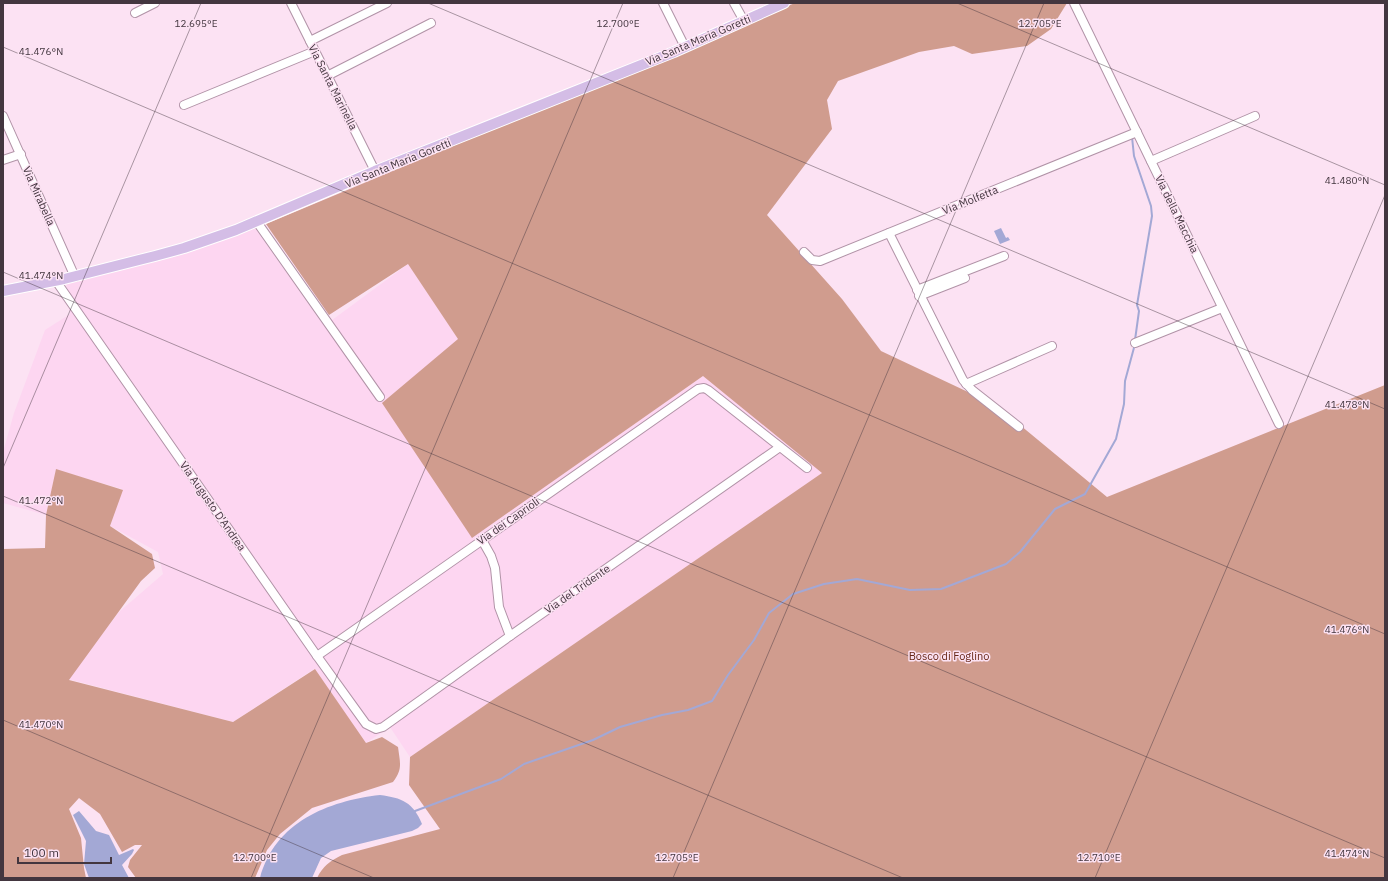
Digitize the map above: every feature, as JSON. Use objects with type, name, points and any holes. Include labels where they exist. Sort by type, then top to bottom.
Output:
[{"type":"main road","name":"Via Santa Maria Goretti","points":[[3,291],[75,277],[184,248],[257,222],[375,171],[685,47],[784,3]]},
{"type":"street","points":[[135,13],[155,3]]},
{"type":"street","name":"Via Santa Marinella","points":[[291,3],[375,171]]},
{"type":"street","points":[[310,41],[387,3]]},
{"type":"street","points":[[663,3],[685,47]]},
{"type":"street","points":[[734,3],[744,21]]},
{"type":"street","name":"Via della Macchia","points":[[1074,3],[1133,133],[1151,161],[1279,424]]},
{"type":"street","points":[[327,76],[431,23]]},
{"type":"street","points":[[184,106],[315,51]]},
{"type":"street","name":"Via Mirabella","points":[[3,116],[75,277]]},
{"type":"street","points":[[1151,161],[1255,116]]},
{"type":"street","name":"Via Molfetta","points":[[804,252],[812,260],[820,261],[1133,133]]},
{"type":"street","points":[[3,160],[21,154]]},
{"type":"street","points":[[257,222],[380,397]]},
{"type":"street","points":[[889,233],[958,373],[966,384],[1019,427]]},
{"type":"street","points":[[918,293],[1004,256]]},
{"type":"street","points":[[918,293],[986,269]]},
{"type":"street","name":"Via Augusto D'Andrea","points":[[56,281],[317,656],[365,723],[373,729]]},
{"type":"street","points":[[1135,343],[1222,308]]},
{"type":"street","points":[[966,384],[1052,346]]},
{"type":"street","name":"Via dei Caprioli","points":[[317,656],[696,390],[701,388],[708,390],[780,447]]},
{"type":"street","points":[[780,447],[807,468]]},
{"type":"street","name":"Via del Tridente","points":[[373,729],[378,730],[383,727],[780,447]]},
{"type":"street","points":[[482,540],[491,556],[495,568],[500,607],[510,636]]},
{"type":"shaded area","points":[[255,228],[324,326],[408,264],[458,339],[472,538],[703,376],[823,473],[410,757],[390,727],[366,743],[314,669],[233,722],[68,679],[119,612],[163,574],[158,552],[110,526],[122,489],[56,470],[46,515],[3,503],[3,452],[14,413],[45,330],[70,314],[66,282],[170,258],[202,248]]},
{"type":"green space","name":"Bosco di Foglino","points":[[795,3],[1067,3],[1051,29],[1027,46],[972,54],[954,46],[919,52],[838,81],[827,100],[832,129],[767,215],[842,299],[881,351],[968,392],[979,391],[1107,497],[1385,385],[1385,878],[317,878],[327,864],[342,855],[440,829],[409,785],[410,757],[822,473],[703,376],[472,538],[382,403],[458,339],[408,264],[329,315],[266,224]]},
{"type":"green space","points":[[56,469],[123,490],[110,526],[152,554],[155,568],[141,581],[69,680],[233,722],[315,669],[366,743],[382,737],[398,747],[400,769],[393,782],[312,808],[280,834],[267,850],[255,878],[136,878],[128,867],[130,860],[142,845],[135,845],[122,852],[100,814],[79,798],[69,809],[81,838],[86,878],[3,878],[3,549],[45,548],[46,515]]},
{"type":"water","points":[[1001,228],[1006,238],[1008,237],[1010,240],[1000,244],[994,231]]},
{"type":"water","points":[[380,795],[406,802],[415,811],[422,824],[412,831],[331,851],[321,858],[312,878],[260,878],[267,859],[278,842],[291,829],[306,818],[323,809],[341,803]]},
{"type":"water","points":[[79,811],[96,831],[109,835],[119,855],[133,849],[134,850],[122,865],[129,878],[89,878],[84,864],[86,841],[73,815]]},
{"type":"waterway","points":[[1132,137],[1134,156],[1151,206],[1152,216],[1137,305],[1139,311],[1135,340]]},
{"type":"waterway","points":[[415,811],[501,779],[524,764],[593,740],[620,727],[662,715],[688,710],[712,701],[728,675],[754,640],[769,613],[793,594],[824,584],[857,579],[910,590],[941,589],[1006,564],[1020,552],[1055,509],[1085,494],[1116,439],[1124,404],[1125,381],[1135,344]]}]
